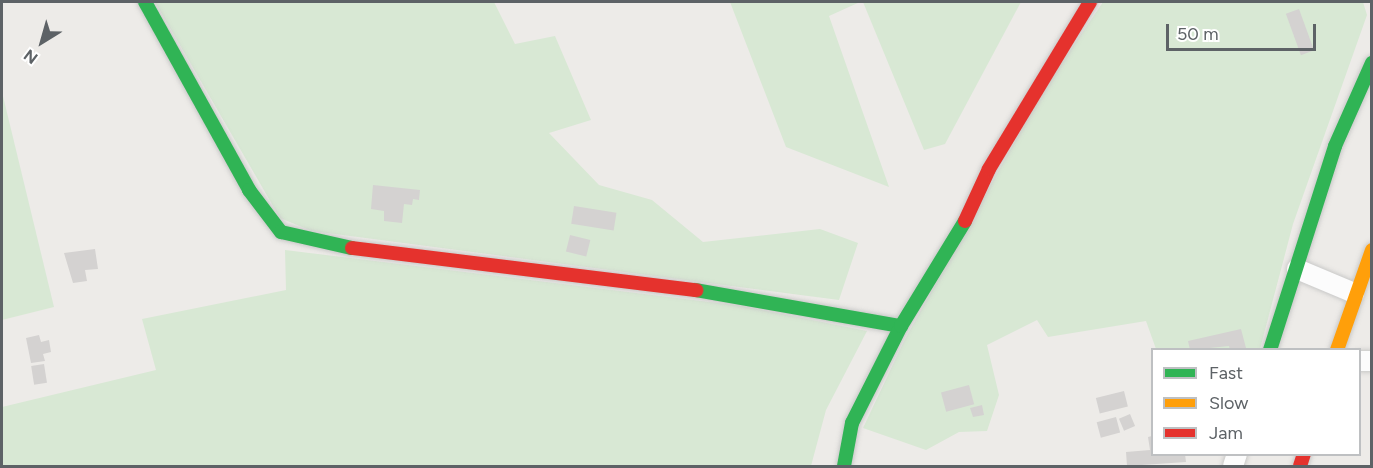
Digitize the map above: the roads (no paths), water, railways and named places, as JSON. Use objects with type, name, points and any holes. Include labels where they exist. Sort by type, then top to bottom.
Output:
[{"type":"main road","points":[[145,2],[249,190],[281,232],[329,245],[727,294],[901,326]]},
{"type":"main road","points":[[844,466],[852,423],[901,326],[960,231],[989,169],[1090,2]]},
{"type":"main road","points":[[1271,348],[1335,146],[1371,63]]},
{"type":"main road","points":[[1338,348],[1354,293],[1371,250]]},
{"type":"street","points":[[1297,269],[1354,293]]}]
